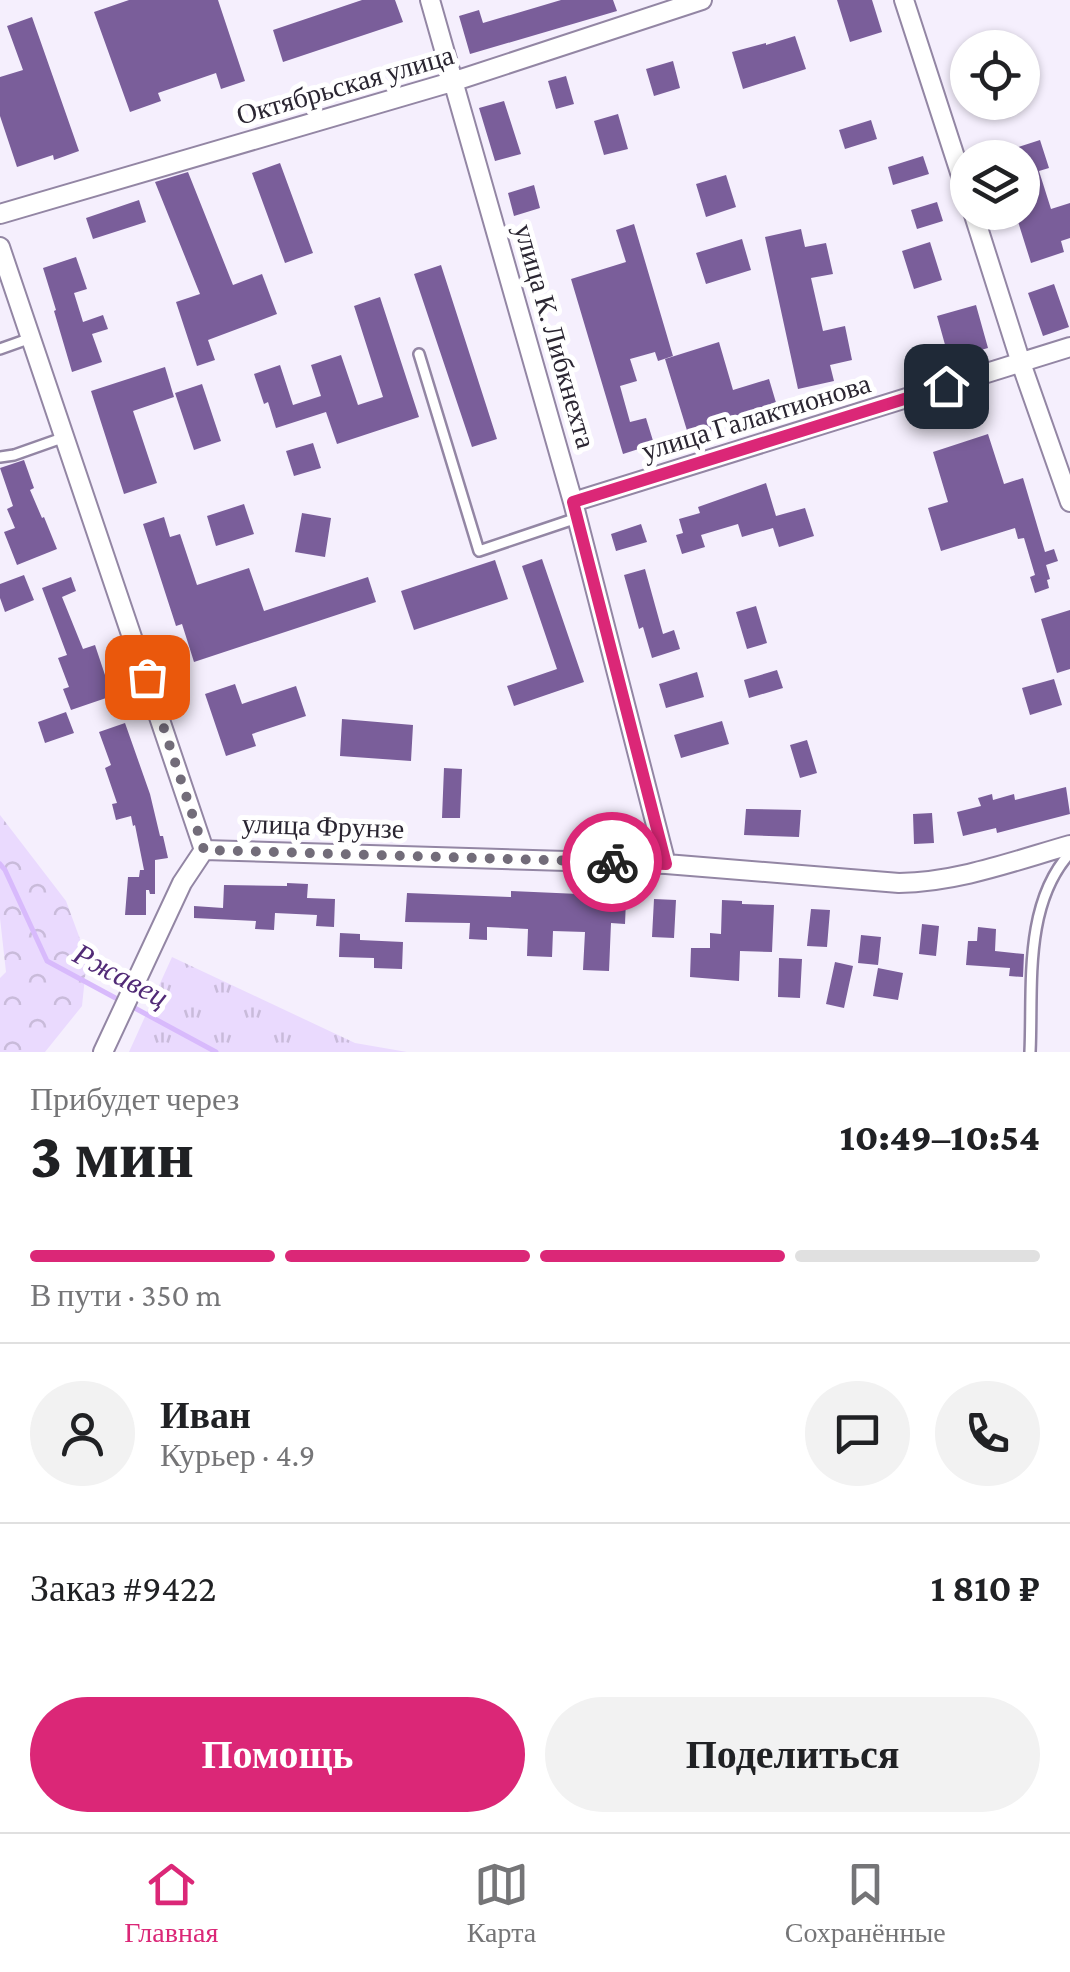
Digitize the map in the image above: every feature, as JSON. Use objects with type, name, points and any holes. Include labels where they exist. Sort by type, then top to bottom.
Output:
[{"type":"street","name":"улица К. Либкнехта","points":[[430,0],[575,510],[666,864]]},
{"type":"street","name":"Октябрьская улица","points":[[0,214],[454,82],[702,0]]},
{"type":"street","points":[[904,0],[950,142]]},
{"type":"street","points":[[978,230],[1070,502]]},
{"type":"street","name":"улица Фрунзе","points":[[0,247],[204,850],[666,864],[899,883],[930,882],[1070,845]]},
{"type":"street","name":"улица Галактионова","points":[[575,510],[1070,347]]},
{"type":"street","points":[[103,1052],[182,883],[204,850]]},
{"type":"lane","points":[[0,350],[31,338]]},
{"type":"lane","points":[[419,354],[480,551],[575,510]]},
{"type":"lane","points":[[0,458],[65,437]]},
{"type":"lane","points":[[1030,1052],[1036,921],[1051,882],[1070,853]]},
{"type":"green space","points":[[0,815],[66,901],[87,958],[82,1006],[45,1052],[0,1052],[0,978],[6,972],[0,918]]},
{"type":"green space","points":[[172,957],[355,1043],[407,1052],[129,1052]]},
{"type":"building","points":[[129,0],[218,0],[245,81],[221,89],[216,73],[158,93],[161,101],[130,112],[94,12]]},
{"type":"building","points":[[362,0],[395,0],[403,22],[283,62],[273,30]]},
{"type":"building","points":[[561,0],[613,0],[617,11],[470,54],[459,16],[479,10],[483,23]]},
{"type":"building","points":[[837,0],[872,0],[882,32],[850,42]]},
{"type":"building","points":[[32,17],[79,151],[17,167],[0,116],[0,77],[23,70],[7,26]]},
{"type":"building","points":[[795,36],[806,69],[743,89],[732,52]]},
{"type":"building","points":[[673,61],[680,88],[654,96],[646,69]]},
{"type":"building","points":[[566,76],[574,104],[556,109],[548,81]]},
{"type":"building","points":[[504,101],[521,154],[495,161],[479,108]]},
{"type":"building","points":[[618,114],[628,149],[604,155],[594,121]]},
{"type":"building","points":[[871,120],[877,139],[845,149],[839,130]]},
{"type":"building","points":[[1040,140],[1049,168],[1040,171]]},
{"type":"building","points":[[923,156],[929,174],[893,185],[888,167]]},
{"type":"building","points":[[280,163],[313,253],[285,263],[252,173]]},
{"type":"building","points":[[188,172],[233,285],[262,274],[277,314],[208,340],[215,360],[197,366],[176,302],[200,294],[155,182]]},
{"type":"building","points":[[1040,174],[1051,209],[1070,203],[1070,238],[1061,241],[1064,252],[1031,263],[1021,230],[1040,230]]},
{"type":"building","points":[[726,175],[736,207],[706,217],[696,184]]},
{"type":"building","points":[[534,185],[540,208],[514,216],[508,193]]},
{"type":"building","points":[[139,200],[146,222],[93,239],[86,218]]},
{"type":"building","points":[[937,202],[943,221],[917,229],[911,210]]},
{"type":"building","points":[[634,224],[673,356],[658,361],[655,352],[630,359],[637,381],[620,386],[630,422],[646,418],[654,444],[623,454],[571,279],[626,262],[616,230]]},
{"type":"building","points":[[801,229],[805,247],[826,243],[833,274],[811,278],[823,331],[845,326],[852,360],[830,365],[834,381],[798,389],[765,237]]},
{"type":"building","points":[[742,239],[751,270],[706,284],[696,253]]},
{"type":"building","points":[[930,242],[942,280],[914,289],[902,251]]},
{"type":"building","points":[[76,257],[87,289],[74,293],[83,322],[103,315],[108,329],[92,334],[102,362],[72,372],[43,268]]},
{"type":"building","points":[[441,265],[497,439],[472,447],[414,274]]},
{"type":"building","points":[[1054,284],[1069,327],[1043,336],[1028,293]]},
{"type":"building","points":[[380,297],[419,417],[337,444],[326,412],[276,428],[254,374],[280,365],[293,405],[321,396],[311,365],[341,355],[358,405],[383,397],[354,306]]},
{"type":"building","points":[[976,305],[988,348],[949,359],[937,316]]},
{"type":"building","points":[[719,342],[733,390],[769,379],[777,406],[714,425],[716,429],[689,437],[665,359]]},
{"type":"building","points":[[165,367],[174,397],[133,411],[157,483],[124,494],[91,391]]},
{"type":"building","points":[[202,384],[221,441],[194,450],[175,393]]},
{"type":"building","points":[[988,434],[1004,484],[1023,478],[1045,552],[1054,549],[1058,561],[1046,565],[1049,588],[1035,593],[1030,577],[1035,575],[1024,538],[1018,539],[1015,528],[941,551],[928,508],[948,502],[933,452]]},
{"type":"building","points":[[313,443],[321,468],[294,476],[286,451]]},
{"type":"building","points":[[24,460],[34,488],[30,490],[57,549],[17,565],[4,532],[15,528],[7,509],[13,506],[0,468]]},
{"type":"building","points":[[766,483],[776,516],[805,508],[814,536],[779,547],[773,528],[742,537],[738,524],[701,535],[705,547],[682,554],[676,535],[683,533],[679,519],[700,513],[698,507]]},
{"type":"building","points":[[244,504],[254,534],[216,546],[207,516]]},
{"type":"building","points":[[302,513],[331,518],[325,557],[295,552]]},
{"type":"building","points":[[164,517],[170,537],[180,534],[197,585],[249,568],[264,611],[368,577],[376,602],[194,662],[182,624],[176,626],[143,524]]},
{"type":"building","points":[[641,524],[647,542],[616,551],[611,534]]},
{"type":"building","points":[[542,559],[584,682],[514,706],[507,686],[557,669],[522,566]]},
{"type":"building","points":[[495,560],[508,599],[414,630],[401,591]]},
{"type":"building","points":[[645,569],[663,634],[674,630],[680,649],[652,658],[643,627],[639,629],[624,575]]},
{"type":"building","points":[[24,575],[34,600],[5,612],[0,584]]},
{"type":"building","points":[[71,577],[76,591],[62,597],[83,649],[95,645],[112,696],[71,710],[63,689],[69,687],[58,658],[67,655],[42,588]]},
{"type":"building","points":[[756,606],[767,643],[747,649],[736,612]]},
{"type":"building","points":[[1070,610],[1070,669],[1057,673],[1041,619]]},
{"type":"building","points":[[777,670],[783,688],[749,698],[744,680]]},
{"type":"building","points":[[697,672],[704,697],[666,708],[659,684]]},
{"type":"building","points":[[1054,679],[1062,705],[1030,715],[1022,688]]},
{"type":"building","points":[[235,684],[242,704],[296,686],[306,716],[252,734],[256,746],[226,756],[205,694]]},
{"type":"building","points":[[66,712],[74,733],[45,743],[38,722]]},
{"type":"building","points":[[342,719],[413,725],[411,761],[340,756]]},
{"type":"building","points":[[722,721],[729,744],[681,758],[674,735]]},
{"type":"building","points":[[125,723],[168,858],[155,860],[155,894],[146,890],[146,915],[125,915],[128,877],[139,877],[140,870],[144,870],[131,816],[116,820],[112,804],[117,803],[105,768],[111,765],[99,732]]},
{"type":"building","points":[[807,740],[817,773],[800,778],[790,745]]},
{"type":"building","points":[[444,768],[462,769],[460,818],[442,818]]},
{"type":"building","points":[[1066,787],[1070,814],[997,833],[996,828],[963,836],[957,812],[981,806],[978,798],[992,794],[993,800],[1014,794],[1015,800]]},
{"type":"building","points":[[746,809],[801,810],[799,837],[744,835]]},
{"type":"building","points":[[932,813],[934,843],[914,844],[913,814]]},
{"type":"building","points":[[308,884],[307,898],[335,899],[334,927],[316,926],[317,915],[275,913],[274,930],[255,929],[256,921],[194,918],[194,906],[223,908],[224,885]]},
{"type":"building","points":[[511,891],[626,900],[625,924],[611,923],[609,971],[583,970],[585,932],[553,931],[552,957],[527,956],[528,929],[487,927],[487,940],[469,939],[470,923],[405,922],[407,893],[511,897]]},
{"type":"building","points":[[654,899],[676,900],[674,938],[652,937]]},
{"type":"building","points":[[722,900],[774,905],[772,952],[740,951],[739,981],[690,977],[691,948],[710,948],[710,933],[721,934]]},
{"type":"building","points":[[811,909],[830,910],[827,947],[807,946]]},
{"type":"building","points":[[922,924],[939,926],[936,956],[919,954]]},
{"type":"building","points":[[978,927],[996,929],[995,951],[1024,954],[1023,977],[1009,976],[1010,968],[966,965],[968,941],[977,941]]},
{"type":"building","points":[[340,933],[360,934],[360,940],[403,942],[402,969],[374,968],[374,958],[339,957]]},
{"type":"building","points":[[861,935],[881,937],[878,965],[858,963]]},
{"type":"building","points":[[779,958],[802,959],[800,998],[778,997]]},
{"type":"building","points":[[835,962],[853,966],[844,1008],[826,1004]]},
{"type":"building","points":[[878,968],[903,973],[898,1000],[873,996]]},
{"type":"waterway","name":"Ржавец","points":[[0,864],[47,961],[121,1001]]},
{"type":"waterway","name":"Ржавец","points":[[131,1006],[216,1052]]},
{"type":"way so far","points":[[147,677],[204,850],[612,862]]},
{"type":"route","points":[[612,862],[666,864],[573,502],[946,386]]}]
